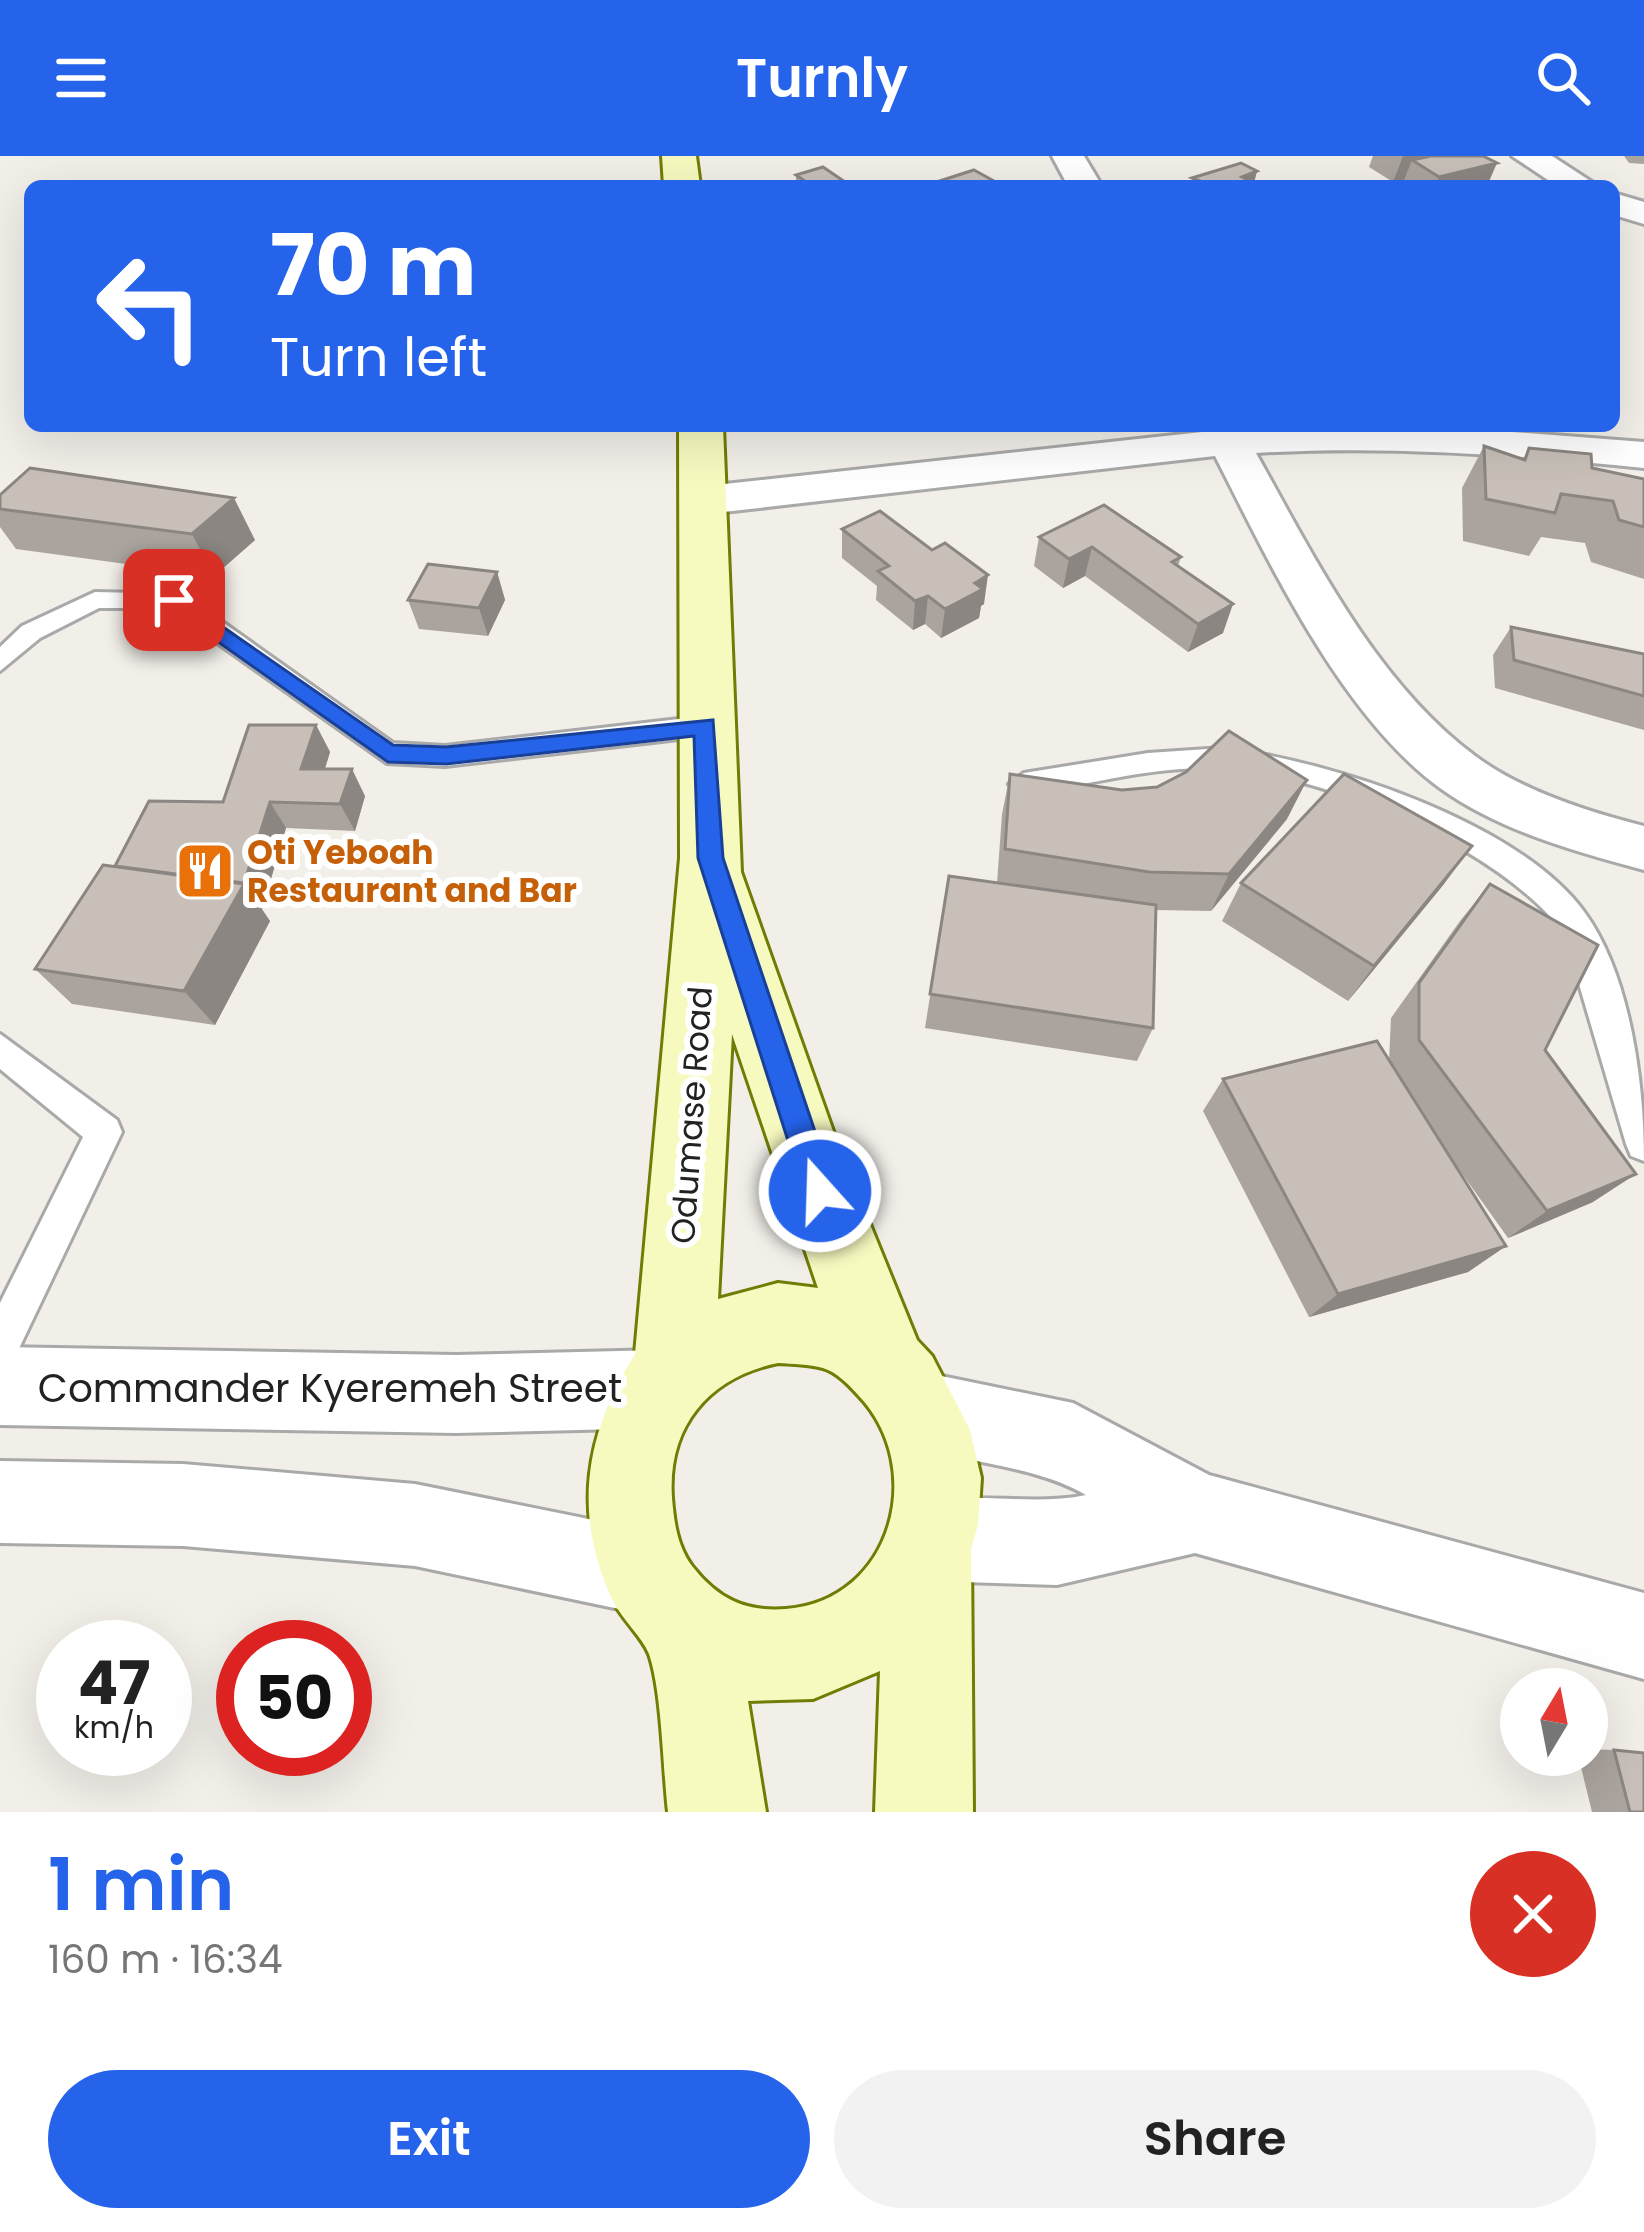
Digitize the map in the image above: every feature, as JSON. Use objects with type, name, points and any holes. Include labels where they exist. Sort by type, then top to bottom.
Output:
[{"type":"main road","name":"Odumase Road","points":[[667,1381],[711,858],[701,432]]},
{"type":"main road","name":"Odumase Road","points":[[711,858],[803,1148],[904,1386]]},
{"type":"main road","points":[[718,1812],[667,1601],[629,1525],[627,1477],[638,1431],[667,1381],[722,1336],[778,1323],[836,1331],[904,1386],[940,1472],[931,1545],[923,1812]]},
{"type":"main road","points":[[667,1601],[742,1655],[799,1659],[854,1641],[899,1603],[931,1545]]},
{"type":"street","points":[[1528,156],[1570,180]]},
{"type":"street","points":[[1224,434],[1375,690],[1459,773],[1603,839],[1644,848]]},
{"type":"street","points":[[706,500],[920,481],[1224,434],[1513,442],[1644,455]]},
{"type":"street","name":"Commander Kyeremeh Street","points":[[0,1386],[456,1394],[667,1381]]},
{"type":"street","points":[[904,1386],[1073,1443],[1195,1512],[1644,1636]]},
{"type":"street","points":[[0,1502],[183,1505],[415,1525],[667,1601]]},
{"type":"street","points":[[931,1545],[1057,1543],[1195,1512]]},
{"type":"lane","points":[[0,662],[31,632],[95,600],[174,600],[388,753],[446,756],[705,726]]},
{"type":"lane","points":[[1024,784],[1222,758],[1283,767],[1366,794],[1545,884],[1576,923],[1644,1144]]},
{"type":"lane","points":[[0,1049],[104,1132],[0,1345]]},
{"type":"building","points":[[1483,156],[1497,163],[1439,177],[1412,160]]},
{"type":"building","points":[[1241,163],[1257,171],[1242,177],[1248,180],[1192,178]]},
{"type":"building","points":[[823,167],[842,180],[803,180],[796,175]]},
{"type":"building","points":[[974,170],[992,180],[943,180]]},
{"type":"building","points":[[1484,446],[1525,460],[1529,448],[1591,454],[1592,468],[1644,479],[1644,527],[1619,520],[1613,501],[1561,494],[1555,513],[1486,499]]},
{"type":"building","points":[[30,468],[234,498],[192,534],[0,509],[0,495]]},
{"type":"building","points":[[1104,505],[1181,557],[1172,562],[1233,604],[1198,624],[1092,547],[1069,559],[1039,537]]},
{"type":"building","points":[[880,511],[932,550],[945,543],[988,575],[975,583],[983,589],[945,609],[928,596],[915,601],[878,571],[889,566],[842,529]]},
{"type":"building","points":[[428,564],[497,572],[479,608],[408,600]]},
{"type":"building","points":[[1511,627],[1644,654],[1644,696],[1514,660]]},
{"type":"building","points":[[249,725],[316,725],[301,769],[352,769],[340,804],[270,802],[244,883],[115,866],[149,801],[223,802]]},
{"type":"building","points":[[1229,731],[1307,780],[1229,874],[1149,872],[1005,849],[1010,774],[1122,790],[1157,787],[1186,772]]},
{"type":"building","points":[[1344,774],[1472,846],[1374,966],[1241,883]]},
{"type":"building","points":[[103,865],[244,884],[184,991],[35,969]]},
{"type":"building","points":[[949,876],[1156,905],[1153,1028],[930,994]]},
{"type":"building","points":[[1490,884],[1598,945],[1545,1050],[1636,1174],[1547,1211],[1419,1040],[1419,983]]},
{"type":"building","points":[[1377,1041],[1506,1246],[1338,1294],[1223,1079]]},
{"type":"building","points":[[1614,1750],[1644,1753],[1644,1812],[1630,1812]]},
{"type":"place","name":"Oti Yeboah Restaurant and Bar","points":[[205,871]]},
{"type":"route","points":[[174,600],[388,753],[446,756],[705,726],[711,858],[820,1191]]}]
